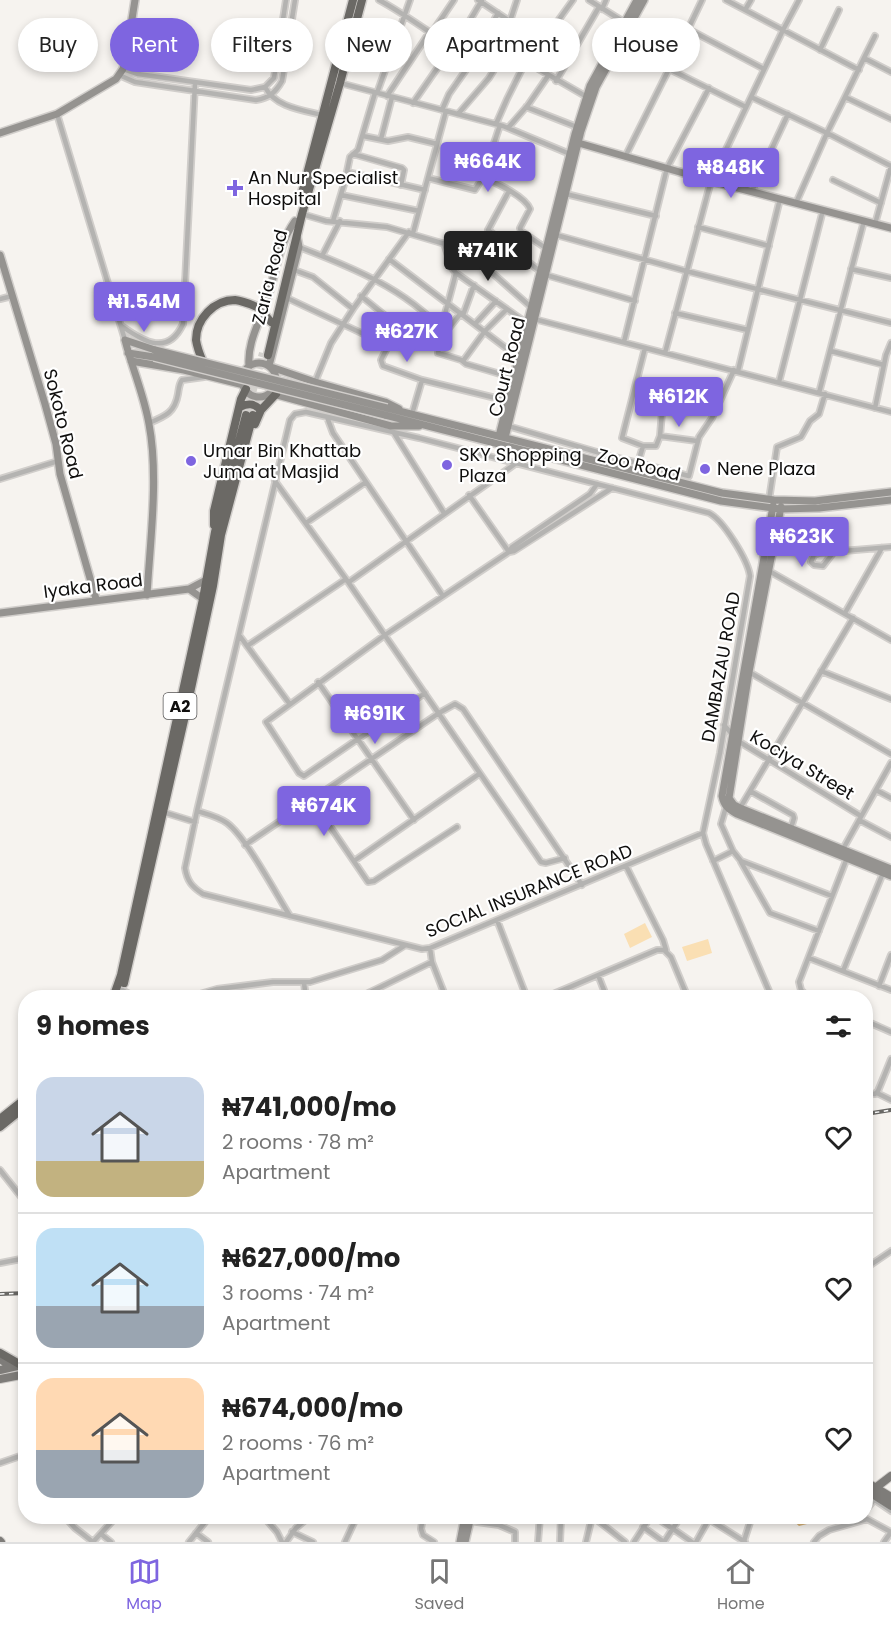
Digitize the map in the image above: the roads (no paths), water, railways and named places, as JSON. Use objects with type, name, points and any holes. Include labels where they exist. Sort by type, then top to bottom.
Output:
[{"type":"highway","name":"Zaria Road","points":[[353,0],[298,218],[297,236],[266,354],[268,319],[298,218],[340,83],[362,0]]},
{"type":"highway","points":[[203,362],[196,339],[199,325],[205,314],[219,303],[234,300],[257,307]]},
{"type":"highway","points":[[218,533],[214,512],[245,387]]},
{"type":"highway","points":[[253,413],[273,393]]},
{"type":"highway","points":[[240,406],[253,404],[253,413]]},
{"type":"highway","name":"A2","points":[[116,990],[121,975],[218,533],[253,413]]},
{"type":"highway","name":"A2","points":[[121,990],[211,597],[218,533]]},
{"type":"highway","points":[[0,1119],[18,1104]]},
{"type":"highway","points":[[0,1127],[18,1112]]},
{"type":"highway","points":[[0,1353],[18,1366]]},
{"type":"main road","points":[[132,18],[135,0]]},
{"type":"main road","name":"Court Road","points":[[626,18],[637,0]]},
{"type":"main road","name":"Court Road","points":[[502,437],[508,426],[570,154],[596,87],[644,0]]},
{"type":"main road","points":[[0,133],[57,114],[121,72]]},
{"type":"main road","name":"Court Road","points":[[502,437],[508,401],[531,320],[532,308],[556,236],[566,194],[577,127],[590,86],[597,72]]},
{"type":"main road","points":[[576,142],[711,182],[891,228]]},
{"type":"main road","points":[[245,387],[243,377],[249,366],[249,351],[256,325],[268,297],[282,243],[298,218]]},
{"type":"main road","points":[[273,393],[276,377],[270,367],[299,247],[297,236]]},
{"type":"main road","name":"Sokoto Road","points":[[0,255],[45,404],[96,600]]},
{"type":"main road","points":[[125,340],[154,354],[386,411]]},
{"type":"main road","points":[[125,340],[149,423],[154,470],[147,595]]},
{"type":"main road","points":[[130,357],[154,354],[203,362],[386,411]]},
{"type":"main road","points":[[130,357],[245,387],[257,396],[273,393],[391,426],[428,426]]},
{"type":"main road","points":[[249,366],[257,363],[385,402],[409,413]]},
{"type":"main road","name":"Zoo Road","points":[[386,411],[409,413],[557,451],[613,461],[687,484],[775,504],[891,492]]},
{"type":"main road","name":"Zoo Road","points":[[386,411],[428,426],[721,501],[819,508],[891,500]]},
{"type":"main road","points":[[775,504],[769,571],[728,793],[730,802],[887,874]]},
{"type":"main road","points":[[775,504],[731,735],[722,796],[726,807],[737,814],[843,854],[891,869]]},
{"type":"main road","name":"Iyaka Road","points":[[0,613],[189,589],[208,579]]},
{"type":"main road","points":[[189,589],[203,599]]},
{"type":"main road","points":[[0,1359],[18,1367]]},
{"type":"main road","points":[[0,1370],[18,1368]]},
{"type":"main road","points":[[0,1379],[18,1370]]},
{"type":"main road","points":[[891,1476],[878,1493],[891,1506]]},
{"type":"main road","points":[[460,1542],[466,1524]]},
{"type":"main road","points":[[465,1542],[467,1524]]},
{"type":"street","points":[[121,72],[251,90],[265,87],[274,78],[286,0]]},
{"type":"street","points":[[121,72],[135,82],[256,100],[269,96],[277,90],[285,67],[295,0]]},
{"type":"street","points":[[379,0],[424,29]]},
{"type":"street","points":[[333,221],[342,195],[350,157],[358,150],[410,0]]},
{"type":"street","points":[[441,18],[454,0]]},
{"type":"street","points":[[511,18],[517,0]]},
{"type":"street","points":[[560,18],[573,0]]},
{"type":"street","points":[[589,0],[617,18]]},
{"type":"street","points":[[556,81],[606,0]]},
{"type":"street","points":[[693,18],[702,0]]},
{"type":"street","points":[[726,0],[859,70]]},
{"type":"street","points":[[746,10],[751,0]]},
{"type":"street","points":[[664,353],[711,182],[799,0]]},
{"type":"street","points":[[471,18],[480,1],[506,18]]},
{"type":"street","points":[[820,50],[839,10]]},
{"type":"street","points":[[495,18],[498,13]]},
{"type":"street","points":[[700,35],[764,69]]},
{"type":"street","points":[[796,203],[827,133],[875,36]]},
{"type":"street","points":[[381,139],[390,96],[424,42]]},
{"type":"street","points":[[864,58],[891,72]]},
{"type":"street","points":[[413,103],[435,72]]},
{"type":"street","points":[[315,382],[331,343],[361,296],[411,233],[419,212],[449,94],[465,72]]},
{"type":"street","points":[[458,114],[493,72]]},
{"type":"street","points":[[428,178],[475,190],[483,177],[507,99],[522,72]]},
{"type":"street","points":[[541,72],[587,97]]},
{"type":"street","points":[[625,157],[668,72]]},
{"type":"street","points":[[675,72],[746,107]]},
{"type":"street","points":[[508,128],[548,76]]},
{"type":"street","points":[[123,327],[138,337],[157,344],[169,341],[176,336],[183,324],[195,82]]},
{"type":"street","points":[[340,83],[508,128],[570,154]]},
{"type":"street","points":[[265,87],[269,96],[291,107],[323,115]]},
{"type":"street","points":[[624,342],[667,168],[709,88]]},
{"type":"street","points":[[751,97],[891,166],[889,182],[880,203],[875,224]]},
{"type":"street","points":[[845,97],[891,119]]},
{"type":"street","points":[[526,107],[577,127]]},
{"type":"street","points":[[57,114],[123,327],[125,340]]},
{"type":"street","points":[[752,191],[788,114]]},
{"type":"street","points":[[363,136],[388,141],[408,137],[437,144]]},
{"type":"street","points":[[353,154],[402,168],[404,170],[401,185]]},
{"type":"street","points":[[347,172],[425,190]]},
{"type":"street","points":[[483,177],[527,203],[530,208],[520,228],[521,231],[547,249]]},
{"type":"street","points":[[833,180],[880,203]]},
{"type":"street","points":[[509,191],[488,230],[543,273],[635,301]]},
{"type":"street","points":[[566,194],[656,216]]},
{"type":"street","points":[[342,195],[419,212]]},
{"type":"street","points":[[687,484],[697,441],[712,418],[736,371],[780,199]]},
{"type":"street","points":[[779,382],[823,210]]},
{"type":"street","points":[[298,218],[387,227],[444,243],[472,255],[532,308]]},
{"type":"street","points":[[322,256],[340,221]]},
{"type":"street","points":[[775,504],[776,448],[801,437],[810,421],[819,414],[840,310],[864,221]]},
{"type":"street","points":[[698,227],[769,246]]},
{"type":"street","points":[[556,236],[891,323]]},
{"type":"street","points":[[444,243],[456,273],[507,309],[531,320],[891,412]]},
{"type":"street","points":[[299,247],[374,279],[441,328]]},
{"type":"street","points":[[389,260],[519,358]]},
{"type":"street","points":[[851,269],[891,278]]},
{"type":"street","points":[[294,270],[313,277],[353,309]]},
{"type":"street","points":[[456,273],[441,328],[443,331],[438,353],[514,378]]},
{"type":"street","points":[[442,337],[462,314],[474,285]]},
{"type":"street","points":[[0,299],[12,296]]},
{"type":"street","points":[[361,296],[398,326],[381,360],[383,366],[422,380],[508,401]]},
{"type":"street","points":[[287,298],[388,346]]},
{"type":"street","points":[[475,324],[496,301]]},
{"type":"street","points":[[463,361],[485,331],[507,309]]},
{"type":"street","points":[[675,313],[748,330]]},
{"type":"street","points":[[875,408],[891,343]]},
{"type":"street","points":[[645,348],[622,436],[624,439],[642,446],[654,447],[660,436],[663,400]]},
{"type":"street","points":[[831,351],[884,365]]},
{"type":"street","points":[[149,423],[170,413],[176,404],[182,380],[209,376]]},
{"type":"street","points":[[409,413],[422,380]]},
{"type":"street","name":"DAMBAZAU ROAD","points":[[275,480],[290,420],[295,414],[306,412],[419,438],[709,513],[718,520],[748,563],[749,569],[744,609],[704,832],[713,861],[769,990]]},
{"type":"street","points":[[327,417],[333,433],[443,596]]},
{"type":"street","points":[[508,426],[559,441],[613,461],[638,463],[689,476]]},
{"type":"street","points":[[394,433],[444,513]]},
{"type":"street","points":[[660,436],[697,441]]},
{"type":"street","points":[[557,451],[559,441]]},
{"type":"street","points":[[638,463],[642,446]]},
{"type":"street","points":[[0,479],[58,461]]},
{"type":"street","points":[[247,646],[347,581],[516,464]]},
{"type":"street","points":[[275,480],[541,862],[546,863],[565,858]]},
{"type":"street","points":[[163,812],[195,822],[275,480]]},
{"type":"street","points":[[306,523],[366,482]]},
{"type":"street","points":[[509,552],[512,547],[590,494],[597,484]]},
{"type":"street","points":[[425,693],[307,774],[302,775],[266,722],[385,635],[509,552],[612,488]]},
{"type":"street","points":[[469,495],[509,552]]},
{"type":"street","points":[[833,553],[891,547]]},
{"type":"street","points":[[845,613],[882,548]]},
{"type":"street","points":[[769,571],[891,640]]},
{"type":"street","points":[[744,609],[754,612]]},
{"type":"street","points":[[740,808],[853,618]]},
{"type":"street","points":[[239,634],[289,703]]},
{"type":"street","points":[[821,671],[891,698]]},
{"type":"street","points":[[749,672],[891,754]]},
{"type":"street","points":[[318,682],[414,820]]},
{"type":"street","points":[[245,845],[455,704],[463,708],[582,885]]},
{"type":"street","name":"Kociya Street","points":[[724,725],[738,741],[891,837]]},
{"type":"street","points":[[801,990],[799,985],[832,896],[843,854],[891,763]]},
{"type":"street","points":[[354,861],[479,774]]},
{"type":"street","points":[[876,790],[891,798]]},
{"type":"street","points":[[750,791],[793,815],[791,828]]},
{"type":"street","points":[[312,800],[365,880],[371,882],[457,827]]},
{"type":"street","points":[[726,807],[721,824],[733,851],[770,913],[819,932]]},
{"type":"street","points":[[197,811],[224,820],[230,825],[290,916]]},
{"type":"street","name":"SOCIAL INSURANCE ROAD","points":[[195,822],[185,868],[190,884],[203,894],[422,949],[430,948],[582,885],[704,832]]},
{"type":"street","points":[[713,861],[733,851]]},
{"type":"street","points":[[741,861],[832,896]]},
{"type":"street","points":[[626,866],[685,990]]},
{"type":"street","points":[[843,971],[887,874]]},
{"type":"street","points":[[497,920],[524,990]]},
{"type":"street","points":[[214,990],[260,984],[304,983],[374,963],[404,946]]},
{"type":"street","points":[[430,948],[432,962],[443,990]]},
{"type":"street","points":[[563,990],[657,950],[666,951]]},
{"type":"street","points":[[879,986],[891,955]]},
{"type":"street","points":[[809,958],[891,990]]},
{"type":"street","points":[[374,990],[432,962]]},
{"type":"street","points":[[598,975],[605,990]]},
{"type":"street","points":[[304,983],[305,990]]},
{"type":"street","points":[[873,1024],[891,1032]]},
{"type":"street","points":[[877,1093],[891,1059]]},
{"type":"street","points":[[873,1093],[891,1100]]},
{"type":"street","points":[[0,1170],[18,1193]]},
{"type":"street","points":[[873,1263],[891,1251]]},
{"type":"street","points":[[0,1263],[18,1260]]},
{"type":"street","points":[[0,1463],[18,1457]]},
{"type":"street","points":[[878,1493],[891,1511]]},
{"type":"street","points":[[873,1522],[891,1532],[884,1542]]},
{"type":"street","points":[[71,1524],[93,1542],[110,1524]]},
{"type":"street","points":[[189,1542],[203,1524]]},
{"type":"street","points":[[270,1524],[282,1542]]},
{"type":"street","points":[[286,1542],[301,1524]]},
{"type":"street","points":[[345,1542],[353,1524]]},
{"type":"street","points":[[423,1524],[423,1535],[434,1542]]},
{"type":"street","points":[[492,1524],[515,1532],[515,1542]]},
{"type":"street","points":[[538,1542],[539,1524]]},
{"type":"street","points":[[560,1542],[561,1524]]},
{"type":"street","points":[[586,1542],[590,1524]]},
{"type":"street","points":[[601,1524],[625,1542]]},
{"type":"street","points":[[634,1542],[645,1524]]},
{"type":"street","points":[[665,1524],[685,1540],[694,1542],[703,1524]]},
{"type":"street","points":[[643,1527],[664,1542],[676,1524]]},
{"type":"street","points":[[716,1524],[744,1542],[750,1524]]},
{"type":"street","points":[[814,1542],[829,1530],[850,1524]]},
{"type":"street","points":[[292,1532],[313,1542]]},
{"type":"street","points":[[196,1533],[208,1542]]},
{"type":"street","points":[[101,1534],[111,1542]]},
{"type":"tunnel","points":[[246,415],[263,353]]},
{"type":"tunnel","points":[[254,412],[261,381]]},
{"type":"railway","points":[[873,1113],[891,1110]]},
{"type":"railway","points":[[0,1294],[18,1293]]},
{"type":"place","name":"An Nur Specialist Hospital","points":[[235,188]]},
{"type":"place","name":"Umar Bin Khattab Juma'at Masjid","points":[[191,461]]},
{"type":"place","name":"SKY Shopping Plaza","points":[[447,465]]},
{"type":"place","name":"Nene Plaza","points":[[705,469]]}]
